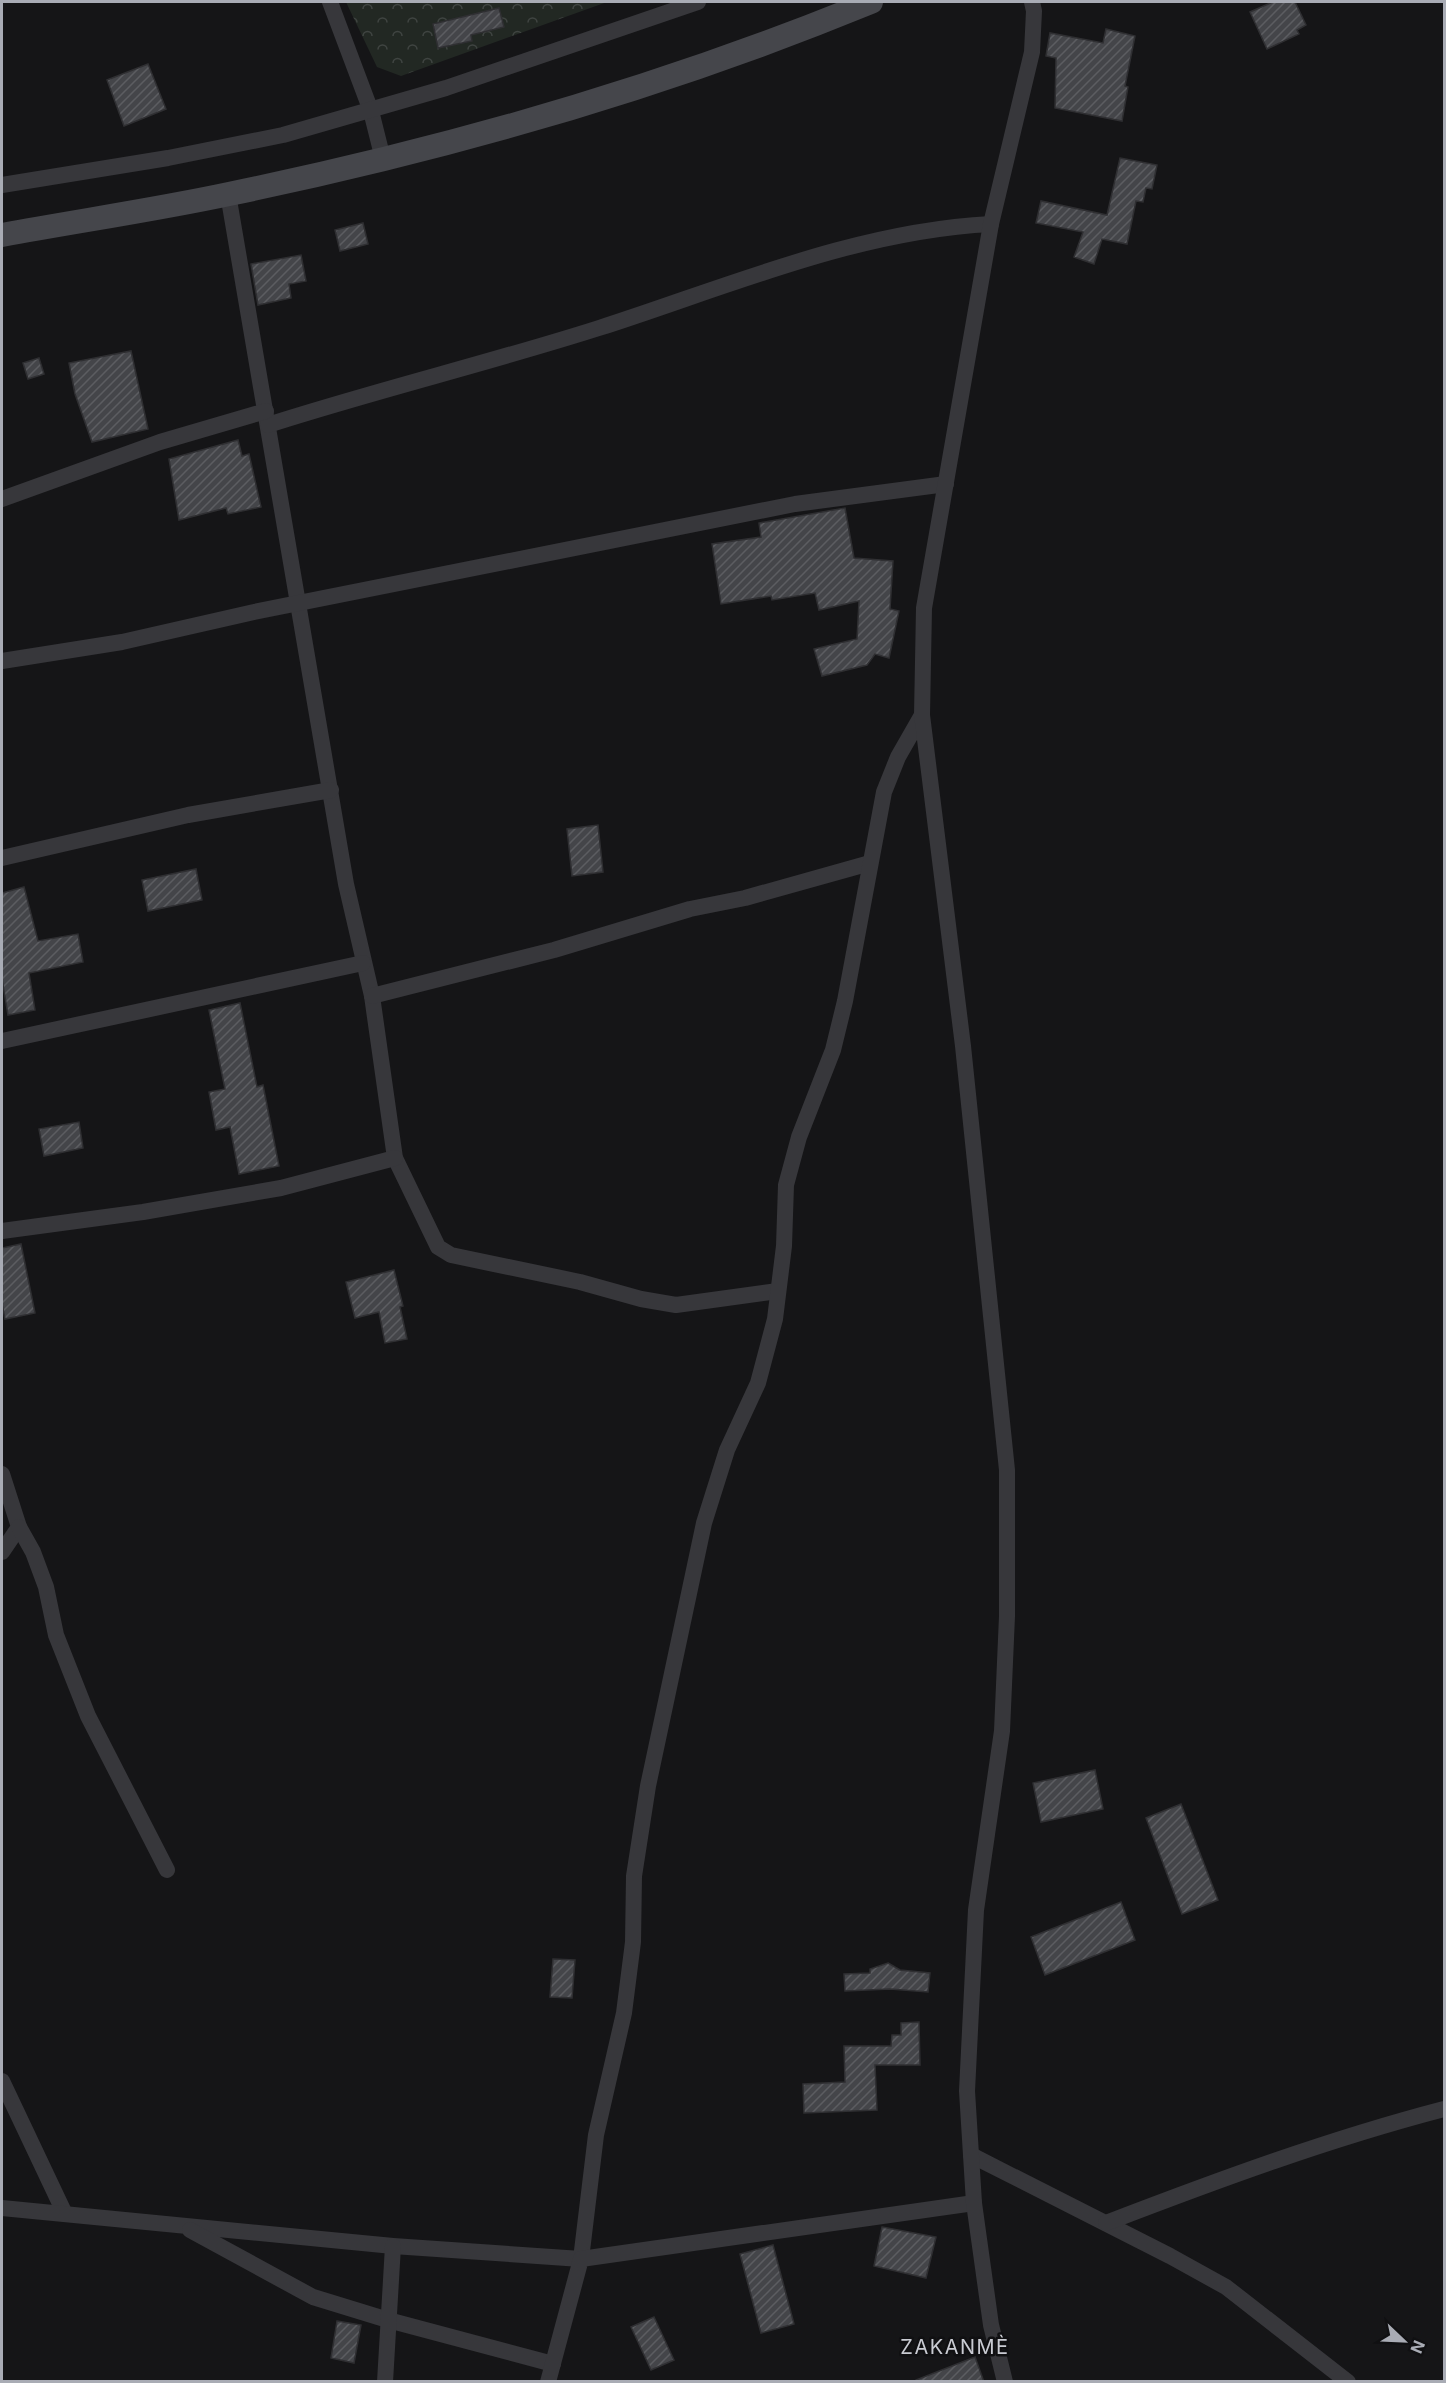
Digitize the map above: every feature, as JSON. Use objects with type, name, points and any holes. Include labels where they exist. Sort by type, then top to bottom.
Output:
[{"type":"main road","points":[[2,235],[228,194],[383,159],[580,106],[750,48],[870,2]]},
{"type":"street","points":[[330,2],[371,111],[383,159]]},
{"type":"street","points":[[2,185],[168,159],[283,135],[371,111],[698,2]]},
{"type":"street","points":[[1005,2382],[991,2325],[974,2204],[967,2091],[975,1932],[1002,1731],[1007,1616],[1007,1470],[964,1058],[922,715],[924,608],[991,224],[1032,52],[1034,11],[1032,2]]},
{"type":"street","points":[[228,194],[331,790],[363,963],[372,996],[395,1158],[438,1247],[451,1256],[580,1281],[641,1299],[676,1305],[778,1291]]},
{"type":"street","points":[[2,499],[160,442],[338,402],[563,339],[814,256],[885,237],[946,226],[991,224]]},
{"type":"street","points":[[2,661],[122,642],[300,603],[795,504],[946,484]]},
{"type":"street","points":[[548,2382],[581,2259],[596,2135],[624,2013],[633,1942],[634,1876],[648,1786],[704,1523],[727,1450],[758,1383],[775,1319],[784,1246],[786,1185],[799,1137],[835,1040],[884,792],[898,757],[922,715]]},
{"type":"street","points":[[2,858],[188,815],[331,790]]},
{"type":"street","points":[[372,996],[554,950],[690,909],[745,898],[870,863]]},
{"type":"street","points":[[2,1041],[363,963]]},
{"type":"street","points":[[2,1231],[143,1212],[281,1188],[395,1158]]},
{"type":"street","points":[[2,1474],[19,1527],[33,1552],[46,1587],[56,1635],[88,1716],[167,1870]]},
{"type":"street","points":[[2,1552],[19,1527]]},
{"type":"street","points":[[2,2081],[64,2212]]},
{"type":"street","points":[[1106,2223],[1239,2172],[1362,2131],[1444,2109]]},
{"type":"street","points":[[971,2155],[1226,2287],[1348,2382]]},
{"type":"street","points":[[2,2208],[64,2212],[393,2246],[581,2259],[780,2229],[974,2204]]},
{"type":"street","points":[[184,2226],[313,2297],[388,2320],[552,2364]]},
{"type":"street","points":[[385,2382],[393,2246]]},
{"type":"green space","points":[[346,2],[607,2],[401,76],[377,67]]},
{"type":"building","points":[[1273,2],[1295,2],[1306,25],[1297,30],[1299,34],[1267,49],[1250,12]]},
{"type":"building","points":[[499,8],[504,27],[471,35],[472,41],[438,48],[433,24]]},
{"type":"building","points":[[1106,29],[1135,36],[1125,86],[1128,87],[1122,121],[1055,108],[1056,58],[1046,56],[1050,33],[1103,43]]},
{"type":"building","points":[[148,64],[166,109],[124,126],[107,80]]},
{"type":"building","points":[[1120,158],[1157,165],[1152,189],[1146,188],[1143,202],[1136,201],[1127,244],[1102,239],[1094,264],[1074,257],[1083,232],[1036,223],[1041,201],[1107,215]]},
{"type":"building","points":[[363,223],[368,244],[340,251],[335,230]]},
{"type":"building","points":[[301,255],[306,281],[289,284],[291,298],[258,305],[251,264]]},
{"type":"building","points":[[131,351],[148,429],[92,442],[75,394],[69,363]]},
{"type":"building","points":[[39,358],[44,374],[28,379],[23,363]]},
{"type":"building","points":[[238,440],[242,456],[249,454],[261,507],[228,514],[226,508],[179,520],[169,459]]},
{"type":"building","points":[[845,508],[854,558],[893,561],[890,609],[899,611],[889,658],[875,654],[867,665],[822,676],[814,649],[857,639],[859,601],[819,610],[815,593],[772,600],[771,596],[721,604],[712,544],[761,537],[759,523]]},
{"type":"building","points":[[598,825],[603,872],[572,876],[567,829]]},
{"type":"building","points":[[196,869],[202,900],[148,911],[142,880]]},
{"type":"building","points":[[24,887],[38,941],[78,934],[83,962],[29,973],[35,1010],[8,1015],[2,979],[2,893]]},
{"type":"building","points":[[240,1003],[257,1087],[263,1085],[279,1166],[239,1174],[230,1127],[216,1130],[209,1092],[225,1089],[209,1010]]},
{"type":"building","points":[[79,1122],[83,1148],[44,1156],[39,1129]]},
{"type":"building","points":[[21,1244],[35,1313],[5,1319],[2,1304],[2,1248]]},
{"type":"building","points":[[394,1270],[403,1306],[400,1307],[407,1339],[385,1343],[379,1312],[355,1318],[346,1282]]},
{"type":"building","points":[[1095,1770],[1103,1809],[1041,1822],[1033,1783]]},
{"type":"building","points":[[1181,1804],[1218,1900],[1182,1914],[1146,1818]]},
{"type":"building","points":[[1121,1902],[1135,1940],[1045,1975],[1031,1937]]},
{"type":"building","points":[[553,1959],[575,1960],[572,1998],[550,1997]]},
{"type":"building","points":[[888,1963],[900,1970],[930,1973],[928,1992],[890,1989],[845,1991],[844,1974],[870,1973],[870,1969]]},
{"type":"building","points":[[919,2022],[920,2065],[875,2065],[877,2110],[804,2113],[803,2084],[845,2082],[844,2046],[891,2046],[892,2035],[901,2035],[901,2023]]},
{"type":"building","points":[[882,2227],[936,2237],[926,2278],[874,2266]]},
{"type":"building","points":[[773,2245],[794,2324],[761,2333],[740,2254]]},
{"type":"building","points":[[654,2317],[674,2360],[651,2370],[631,2327]]},
{"type":"building","points":[[337,2321],[361,2325],[354,2363],[331,2358]]},
{"type":"building","points":[[975,2357],[984,2382],[916,2382],[916,2380]]},
{"type":"district","name":"ZAKANMÈ","points":[[955,2347]]}]
